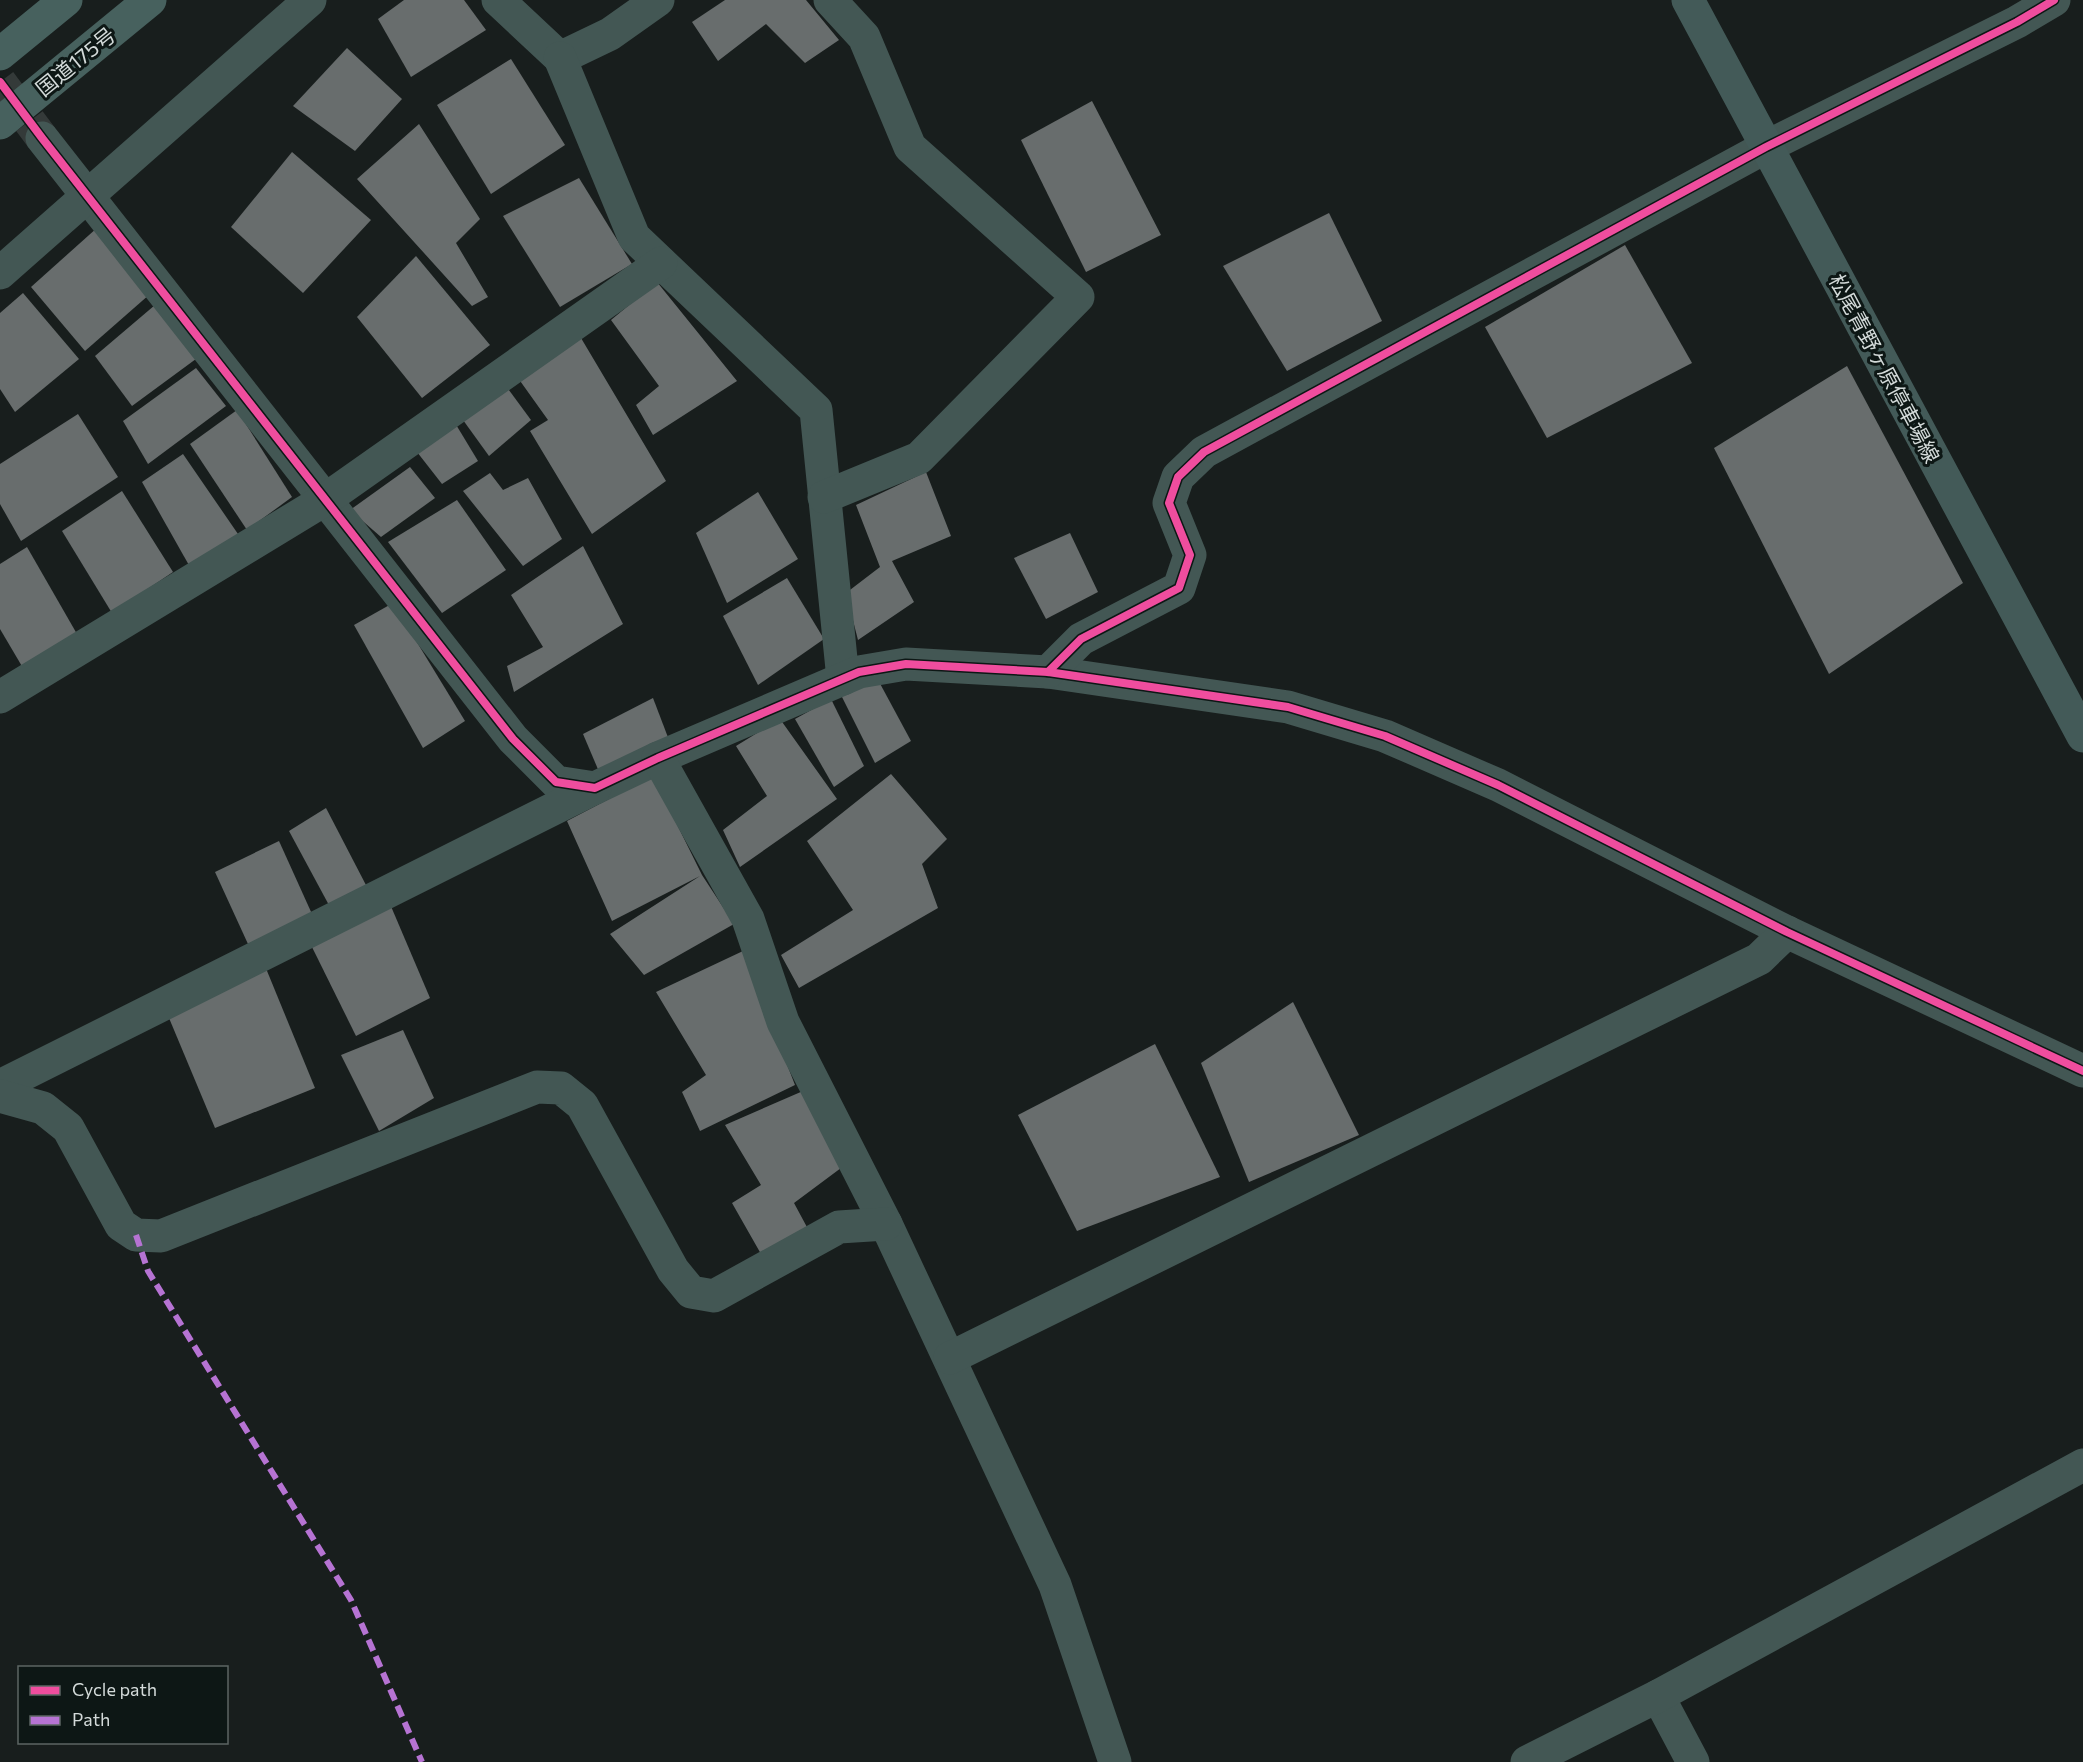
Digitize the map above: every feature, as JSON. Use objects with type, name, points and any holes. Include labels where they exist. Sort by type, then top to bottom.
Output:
[{"type":"highway","points":[[0,54],[66,0]]},
{"type":"highway","name":"国道175号","points":[[0,123],[150,0]]},
{"type":"main road","name":"松尾青野ヶ原停車場線","points":[[1688,0],[2083,736]]},
{"type":"street","points":[[0,273],[310,0]]},
{"type":"street","points":[[498,0],[560,58],[634,237],[816,410],[843,679]]},
{"type":"street","points":[[560,58],[610,34],[658,0]]},
{"type":"street","points":[[824,496],[919,458],[1077,297],[910,147],[864,37],[830,0]]},
{"type":"street","points":[[1048,672],[1081,639],[1179,588],[1190,555],[1169,503],[1178,477],[1204,452],[1766,147],[2017,22],[2054,0]]},
{"type":"street","points":[[42,138],[513,739],[556,782],[595,788]]},
{"type":"street","points":[[0,696],[326,499],[661,263]]},
{"type":"street","points":[[0,1086],[658,758],[859,672],[906,664],[1048,672],[1288,707],[1385,736],[1498,785],[1787,932],[2083,1071]]},
{"type":"street","points":[[658,758],[748,919],[783,1022],[886,1224],[1055,1585],[1115,1762]]},
{"type":"street","points":[[950,1358],[1759,959],[1787,932]]},
{"type":"street","points":[[0,1096],[43,1108],[68,1128],[121,1225],[136,1235],[161,1236],[537,1087],[561,1088],[582,1105],[673,1270],[691,1292],[714,1296],[839,1227],[886,1224]]},
{"type":"street","points":[[1527,1762],[1658,1696],[2083,1465]]},
{"type":"street","points":[[1658,1696],[1693,1762]]},
{"type":"building","points":[[404,0],[464,0],[486,30],[411,77],[378,19]]},
{"type":"building","points":[[725,0],[806,0],[839,40],[805,63],[766,24],[718,61],[692,22]]},
{"type":"building","points":[[347,48],[402,99],[355,151],[293,106]]},
{"type":"building","points":[[511,59],[565,145],[491,194],[437,105]]},
{"type":"building","points":[[1092,101],[1161,235],[1086,272],[1021,140]]},
{"type":"building","points":[[419,124],[480,219],[456,243],[488,297],[472,306],[357,179]]},
{"type":"building","points":[[292,152],[371,220],[303,293],[231,227]]},
{"type":"building","points":[[579,178],[632,264],[560,307],[503,216]]},
{"type":"building","points":[[1329,213],[1382,321],[1287,371],[1223,266]]},
{"type":"building","points":[[98,227],[150,294],[85,351],[31,287]]},
{"type":"building","points":[[1625,245],[1692,363],[1547,438],[1485,327]]},
{"type":"building","points":[[416,256],[490,345],[422,398],[357,317]]},
{"type":"building","points":[[657,282],[737,381],[653,435],[636,405],[659,386],[611,320]]},
{"type":"building","points":[[23,293],[79,359],[15,412],[0,389],[0,313]]},
{"type":"building","points":[[155,305],[200,356],[132,406],[95,356]]},
{"type":"building","points":[[581,338],[666,481],[592,534],[530,431],[548,420],[518,378]]},
{"type":"building","points":[[1847,366],[1963,583],[1829,674],[1714,448]]},
{"type":"building","points":[[196,368],[226,406],[148,464],[123,421]]},
{"type":"building","points":[[506,386],[531,420],[489,456],[463,420]]},
{"type":"building","points":[[237,410],[292,497],[247,530],[190,444]]},
{"type":"building","points":[[78,414],[118,477],[21,541],[0,504],[0,464]]},
{"type":"building","points":[[455,423],[478,461],[442,484],[417,452]]},
{"type":"building","points":[[183,454],[238,534],[190,567],[142,482]]},
{"type":"building","points":[[410,467],[435,498],[381,537],[350,510]]},
{"type":"building","points":[[926,472],[951,536],[892,561],[914,602],[858,640],[846,593],[880,567],[856,505]]},
{"type":"building","points":[[490,473],[503,490],[528,478],[562,539],[523,566],[463,491]]},
{"type":"building","points":[[122,491],[173,572],[112,613],[62,531]]},
{"type":"building","points":[[758,492],[798,559],[727,603],[696,533]]},
{"type":"building","points":[[457,500],[506,570],[442,613],[388,542]]},
{"type":"building","points":[[1070,533],[1098,592],[1046,619],[1014,558]]},
{"type":"building","points":[[583,546],[623,624],[514,692],[507,666],[543,647],[511,595]]},
{"type":"building","points":[[27,547],[77,634],[23,668],[0,629],[0,564]]},
{"type":"building","points":[[787,578],[824,639],[758,685],[723,616]]},
{"type":"building","points":[[393,603],[465,721],[423,748],[354,625]]},
{"type":"building","points":[[877,678],[911,741],[875,763],[840,693]]},
{"type":"building","points":[[653,698],[669,740],[600,774],[583,734]]},
{"type":"building","points":[[831,699],[864,766],[834,787],[795,719]]},
{"type":"building","points":[[780,719],[837,799],[740,867],[723,830],[767,796],[736,746]]},
{"type":"building","points":[[891,774],[947,839],[922,864],[938,908],[799,988],[781,955],[853,910],[807,841]]},
{"type":"building","points":[[653,776],[702,875],[734,924],[644,975],[610,934],[700,876],[612,921],[567,821]]},
{"type":"building","points":[[326,808],[367,887],[330,907],[289,831]]},
{"type":"building","points":[[279,841],[312,914],[248,944],[215,872]]},
{"type":"building","points":[[390,904],[430,998],[356,1036],[310,943]]},
{"type":"building","points":[[743,951],[795,1085],[700,1131],[682,1092],[706,1075],[656,992]]},
{"type":"building","points":[[265,966],[315,1088],[215,1128],[169,1018]]},
{"type":"building","points":[[1293,1002],[1359,1135],[1249,1182],[1201,1063]]},
{"type":"building","points":[[403,1030],[434,1098],[379,1131],[341,1055]]},
{"type":"building","points":[[1155,1044],[1220,1177],[1077,1231],[1018,1115]]},
{"type":"building","points":[[803,1091],[841,1168],[794,1203],[808,1229],[761,1254],[732,1203],[761,1185],[725,1125]]},
{"type":"tunnel","points":[[0,82],[42,138]]},
{"type":"marked path","points":[[136,1235],[148,1271],[351,1600],[422,1762]]},
{"type":"cycle path","points":[[1048,672],[1081,639],[1179,588],[1190,555],[1169,503],[1178,477],[1204,452],[1766,147],[2017,22],[2054,0]]},
{"type":"cycle path","points":[[0,82],[513,739],[556,782],[595,788],[658,758],[859,672],[906,664],[1048,672],[1288,707],[1385,736],[1498,785],[1787,932],[2083,1071]]}]
